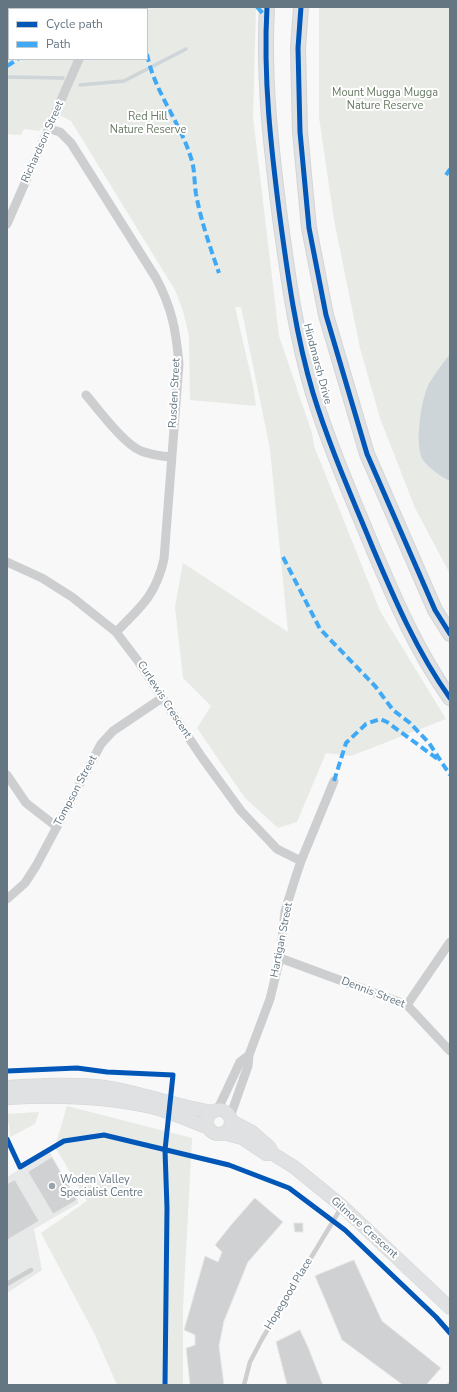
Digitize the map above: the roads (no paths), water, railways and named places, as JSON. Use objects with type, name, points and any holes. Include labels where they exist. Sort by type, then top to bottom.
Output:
[{"type":"main road","name":"Hindmarsh Drive","points":[[267,7],[266,51],[269,133],[293,313],[313,392],[336,461],[400,610],[439,683],[450,698]]},
{"type":"main road","name":"Hindmarsh Drive","points":[[301,7],[298,48],[300,132],[309,228],[326,315],[367,454],[436,610],[450,634]]},
{"type":"street","name":"Richardson Street","points":[[7,224],[50,129],[79,60]]},
{"type":"street","name":"Rusden Street","points":[[50,129],[60,132],[70,143],[156,278],[171,311],[176,333],[179,364],[164,559],[160,578],[152,593],[116,632]]},
{"type":"street","points":[[86,395],[133,446],[154,456],[171,457]]},
{"type":"street","name":"Curlewis Crescent","points":[[7,562],[42,578],[72,597],[116,632],[138,661],[201,756],[241,811],[277,849],[301,861]]},
{"type":"street","name":"Tompson Street","points":[[7,898],[25,883],[36,866],[102,744],[113,730],[162,698]]},
{"type":"street","points":[[7,775],[26,803],[57,827]]},
{"type":"street","name":"Hartigan Street","points":[[230,1119],[248,1066],[249,1055],[270,999],[280,958],[286,911],[301,861],[334,780]]},
{"type":"street","points":[[407,1005],[450,942]]},
{"type":"street","name":"Dennis Street","points":[[280,958],[407,1005],[450,1051]]},
{"type":"street","name":"Hartigan Street","points":[[214,1112],[240,1062],[249,1055]]},
{"type":"street","points":[[7,1088],[75,1085],[105,1087],[188,1114],[215,1133],[223,1133],[229,1128],[230,1119],[224,1112],[188,1114]]},
{"type":"street","points":[[7,1098],[50,1096],[95,1097],[154,1103]]},
{"type":"street","points":[[209,1128],[208,1120],[214,1112]]},
{"type":"street","name":"Gilmore Crescent","points":[[230,1119],[252,1132],[269,1147],[273,1154],[294,1167],[342,1206],[450,1308]]},
{"type":"street","name":"Gilmore Crescent","points":[[223,1133],[242,1138],[266,1154],[273,1154]]},
{"type":"lane","name":"Hopegood Place","points":[[244,1385],[250,1362],[262,1339],[342,1206]]},
{"type":"lane","points":[[7,1284],[30,1270]]},
{"type":"waterway","points":[[80,85],[124,81],[186,49]]},
{"type":"waterway","points":[[7,77],[63,78]]},
{"type":"place","name":"Woden Valley Specialist Centre","points":[[52,1186]]},
{"type":"park label","name":"Mount Mugga Mugga Nature Reserve","points":[[385,99]]},
{"type":"park label","name":"Red Hill Nature Reserve","points":[[148,123]]}]
